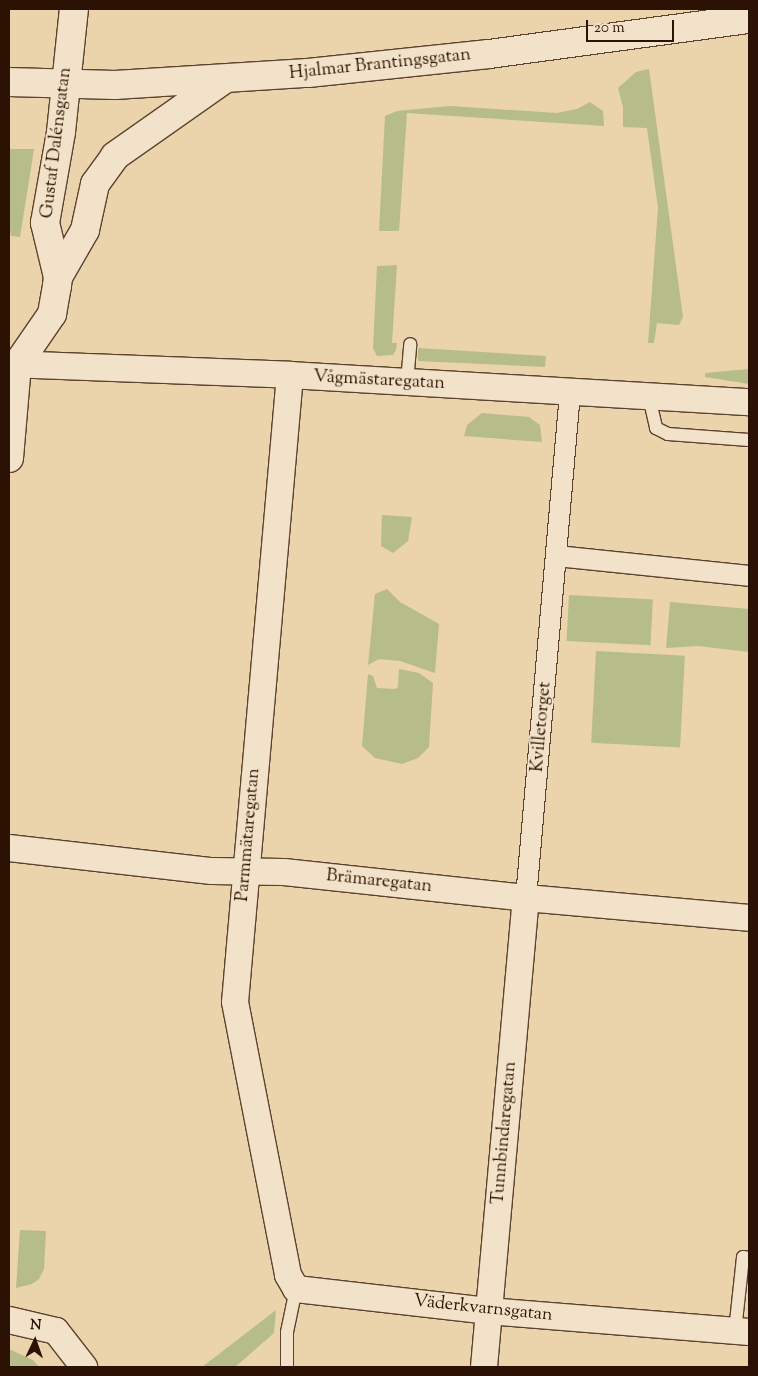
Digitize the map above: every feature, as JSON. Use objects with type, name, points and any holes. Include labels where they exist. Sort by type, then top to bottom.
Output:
[{"type":"main road","name":"Gustaf Dalénsgatan","points":[[58,276],[45,223],[61,132],[74,9]]},
{"type":"main road","name":"Hjalmar Brantingsgatan","points":[[9,82],[65,84],[223,80],[489,54],[749,19]]},
{"type":"main road","name":"Gustaf Dalénsgatan","points":[[11,359],[52,314],[58,276],[86,230],[95,184],[115,156],[223,80]]},
{"type":"main road","points":[[9,458],[11,359]]},
{"type":"street","name":"Vågmästaregatan","points":[[11,359],[749,402]]},
{"type":"street","name":"Parmmätaregatan","points":[[290,375],[235,1002],[288,1275],[296,1289]]},
{"type":"street","name":"Kvilletorget","points":[[526,898],[558,556],[570,393]]},
{"type":"street","points":[[558,556],[749,576]]},
{"type":"street","name":"Brämaregatan","points":[[9,848],[212,871],[246,870],[749,918]]},
{"type":"street","name":"Tunnbindaregatan","points":[[484,1367],[526,898]]},
{"type":"street","name":"Väderkvarnsgatan","points":[[296,1289],[488,1311],[742,1331]]},
{"type":"street","points":[[9,1320],[56,1331],[84,1367]]},
{"type":"lane","points":[[407,382],[410,344]]},
{"type":"lane","points":[[649,397],[656,428],[668,434],[749,440]]},
{"type":"lane","points":[[742,1331],[743,1257],[749,1258]]},
{"type":"lane","points":[[287,1367],[286,1332],[296,1289]]},
{"type":"green space","points":[[649,69],[683,317],[679,325],[657,323],[654,343],[648,343],[658,208],[647,128],[623,127],[623,107],[618,88],[636,72]]},
{"type":"green space","points":[[590,102],[603,111],[604,126],[407,113],[399,231],[379,231],[385,116],[397,111],[450,106],[557,113],[577,109]]},
{"type":"green space","points":[[9,149],[34,149],[20,237],[11,236],[9,224]]},
{"type":"green space","points":[[397,265],[392,343],[397,343],[396,350],[393,355],[377,356],[373,348],[377,266]]},
{"type":"green space","points":[[418,348],[546,356],[545,367],[418,361]]},
{"type":"green space","points":[[749,369],[749,384],[705,377],[705,373]]},
{"type":"green space","points":[[482,413],[529,417],[540,425],[542,442],[464,436],[467,425]]},
{"type":"green space","points":[[382,515],[412,517],[408,541],[393,553],[381,546]]},
{"type":"green space","points":[[387,589],[400,602],[439,624],[435,673],[400,661],[379,659],[368,665],[375,594]]},
{"type":"green space","points":[[569,595],[653,599],[650,645],[567,641]]},
{"type":"green space","points":[[670,602],[749,609],[749,652],[698,646],[666,648]]},
{"type":"green space","points":[[596,651],[685,656],[680,748],[591,743]]},
{"type":"green space","points":[[399,669],[419,673],[433,683],[429,747],[418,758],[402,764],[375,758],[362,746],[368,674],[373,676],[377,688],[395,689],[398,687]]},
{"type":"green space","points":[[20,1230],[46,1231],[44,1269],[39,1279],[32,1284],[16,1288]]},
{"type":"green space","points":[[276,1310],[274,1333],[235,1367],[202,1367]]},
{"type":"green space","points":[[9,1349],[33,1360],[39,1367],[9,1367]]}]
